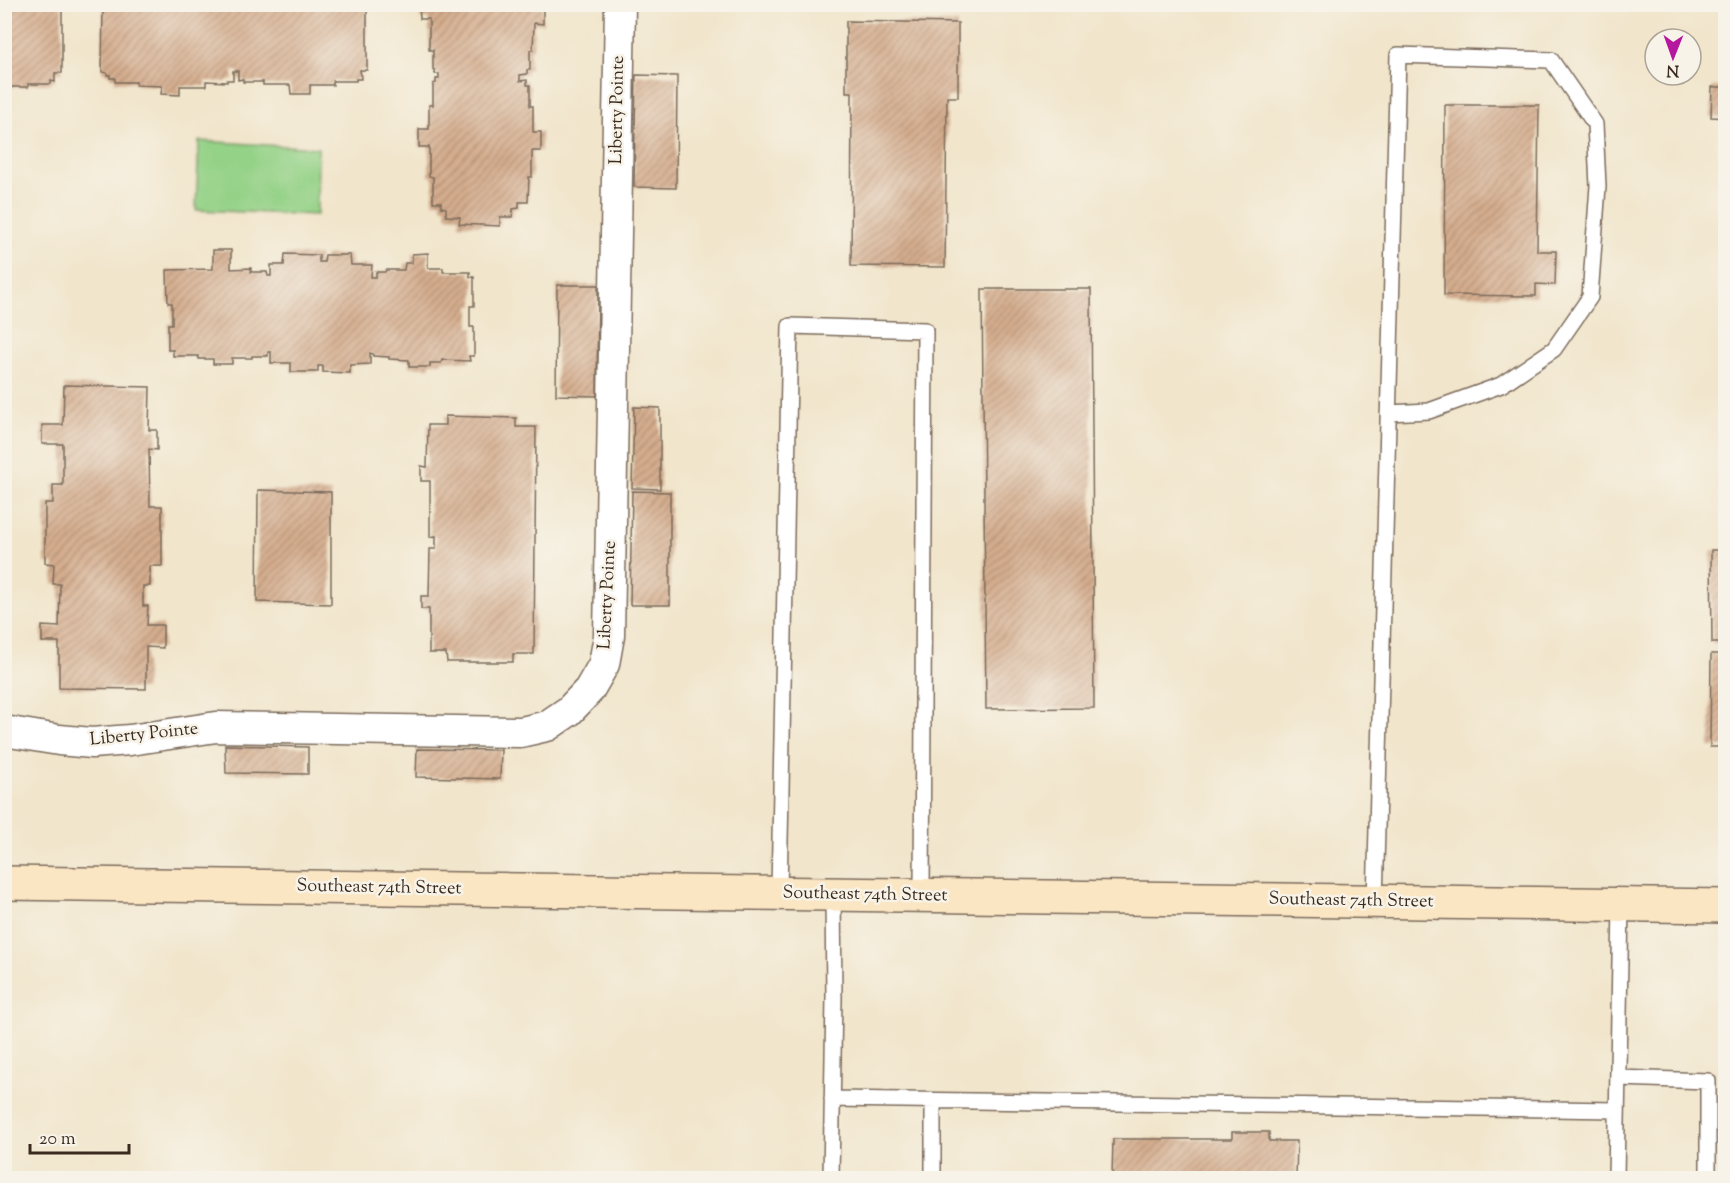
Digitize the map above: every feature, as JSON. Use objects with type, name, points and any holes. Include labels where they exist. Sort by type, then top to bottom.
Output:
[{"type":"main road","name":"Southeast 74th Street","points":[[4,883],[1725,906]]},
{"type":"street","name":"Liberty Pointe","points":[[4,731],[93,743],[216,727],[520,732],[547,726],[568,711],[589,690],[604,664],[609,636],[620,4]]},
{"type":"lane","points":[[1375,902],[1388,413],[1398,55],[1551,60],[1596,124],[1598,186],[1590,297],[1554,349],[1501,385],[1428,411],[1388,413]]},
{"type":"lane","points":[[779,893],[790,326],[925,330],[922,895]]},
{"type":"lane","points":[[831,1179],[833,894]]},
{"type":"lane","points":[[1616,1179],[1622,905]]},
{"type":"lane","points":[[1618,1078],[1708,1081],[1708,1179]]},
{"type":"lane","points":[[832,1099],[1617,1110]]},
{"type":"lane","points":[[933,1101],[933,1179]]},
{"type":"green space","points":[[199,141],[318,148],[317,215],[196,210]]},
{"type":"building","points":[[4,4],[62,4],[62,73],[55,73],[55,82],[28,84],[28,87],[4,87]]},
{"type":"building","points":[[103,4],[367,4],[367,70],[360,70],[361,79],[356,79],[356,81],[333,81],[333,85],[310,85],[310,94],[291,94],[290,85],[243,82],[243,79],[238,80],[238,71],[233,71],[233,80],[227,80],[227,82],[206,81],[206,86],[180,86],[180,95],[161,94],[162,86],[115,82],[115,78],[110,78],[110,75],[102,72]]},
{"type":"building","points":[[419,4],[535,4],[535,6],[543,7],[543,24],[534,23],[530,70],[527,70],[527,74],[520,75],[520,81],[527,80],[527,85],[530,85],[533,132],[541,132],[541,151],[532,151],[532,177],[529,177],[528,202],[519,202],[519,208],[513,209],[512,217],[500,217],[500,226],[459,224],[460,217],[446,216],[446,208],[441,207],[441,202],[433,202],[433,177],[429,176],[429,147],[419,147],[419,129],[429,129],[429,105],[433,105],[433,84],[436,83],[436,79],[439,79],[439,74],[435,74],[433,70],[433,50],[429,50],[429,19],[420,19]]},
{"type":"building","points":[[846,21],[958,23],[958,97],[947,97],[945,267],[851,266],[852,92],[846,92]]},
{"type":"building","points":[[636,75],[677,76],[676,188],[634,187]]},
{"type":"building","points":[[1712,87],[1726,87],[1726,118],[1711,117]]},
{"type":"building","points":[[1445,105],[1539,105],[1537,251],[1556,251],[1555,285],[1536,284],[1536,296],[1444,295]]},
{"type":"building","points":[[213,250],[231,250],[231,269],[251,268],[251,272],[267,272],[268,276],[271,276],[271,265],[284,265],[285,254],[319,255],[319,262],[324,262],[325,255],[350,255],[351,265],[372,265],[371,277],[376,277],[376,272],[404,270],[405,263],[412,263],[412,254],[428,253],[428,268],[443,268],[443,272],[470,272],[470,277],[474,277],[474,306],[470,306],[470,327],[474,327],[474,356],[469,356],[470,361],[442,360],[441,363],[430,363],[430,367],[409,367],[409,360],[389,359],[389,357],[373,356],[370,353],[370,364],[350,365],[350,373],[323,372],[323,366],[318,366],[318,372],[291,372],[291,363],[271,363],[271,352],[268,352],[268,356],[232,358],[232,364],[213,364],[213,359],[199,359],[198,356],[173,356],[173,350],[168,350],[168,324],[172,324],[172,303],[168,303],[167,270],[213,269]]},
{"type":"building","points":[[557,285],[598,285],[597,396],[556,395]]},
{"type":"building","points":[[982,289],[1091,289],[1094,708],[986,709]]},
{"type":"building","points":[[64,385],[150,387],[149,430],[157,430],[157,450],[149,449],[150,506],[162,506],[162,566],[150,566],[150,586],[143,586],[143,606],[148,606],[147,625],[163,625],[163,648],[146,647],[146,689],[59,688],[59,642],[42,642],[42,626],[59,627],[60,584],[53,584],[54,564],[45,563],[45,503],[53,503],[53,485],[63,485],[63,444],[42,444],[42,425],[63,425]]},
{"type":"building","points":[[634,407],[660,408],[660,489],[632,488]]},
{"type":"building","points":[[445,416],[516,418],[516,427],[536,427],[534,654],[513,654],[513,662],[447,662],[446,653],[429,653],[429,609],[421,609],[421,596],[429,596],[430,549],[436,549],[436,536],[430,537],[430,481],[421,481],[421,466],[427,467],[428,425],[445,425]]},
{"type":"building","points":[[258,490],[331,492],[331,604],[257,602]]},
{"type":"building","points":[[632,491],[670,492],[670,605],[630,605]]},
{"type":"building","points":[[1711,550],[1726,550],[1726,643],[1712,643]]},
{"type":"building","points":[[1711,654],[1726,654],[1726,747],[1710,747]]},
{"type":"building","points":[[225,745],[308,747],[308,774],[226,773]]},
{"type":"building","points":[[417,749],[501,750],[500,779],[416,777]]},
{"type":"building","points":[[1232,1132],[1269,1132],[1269,1141],[1297,1141],[1296,1178],[1112,1178],[1113,1139],[1232,1139]]}]
